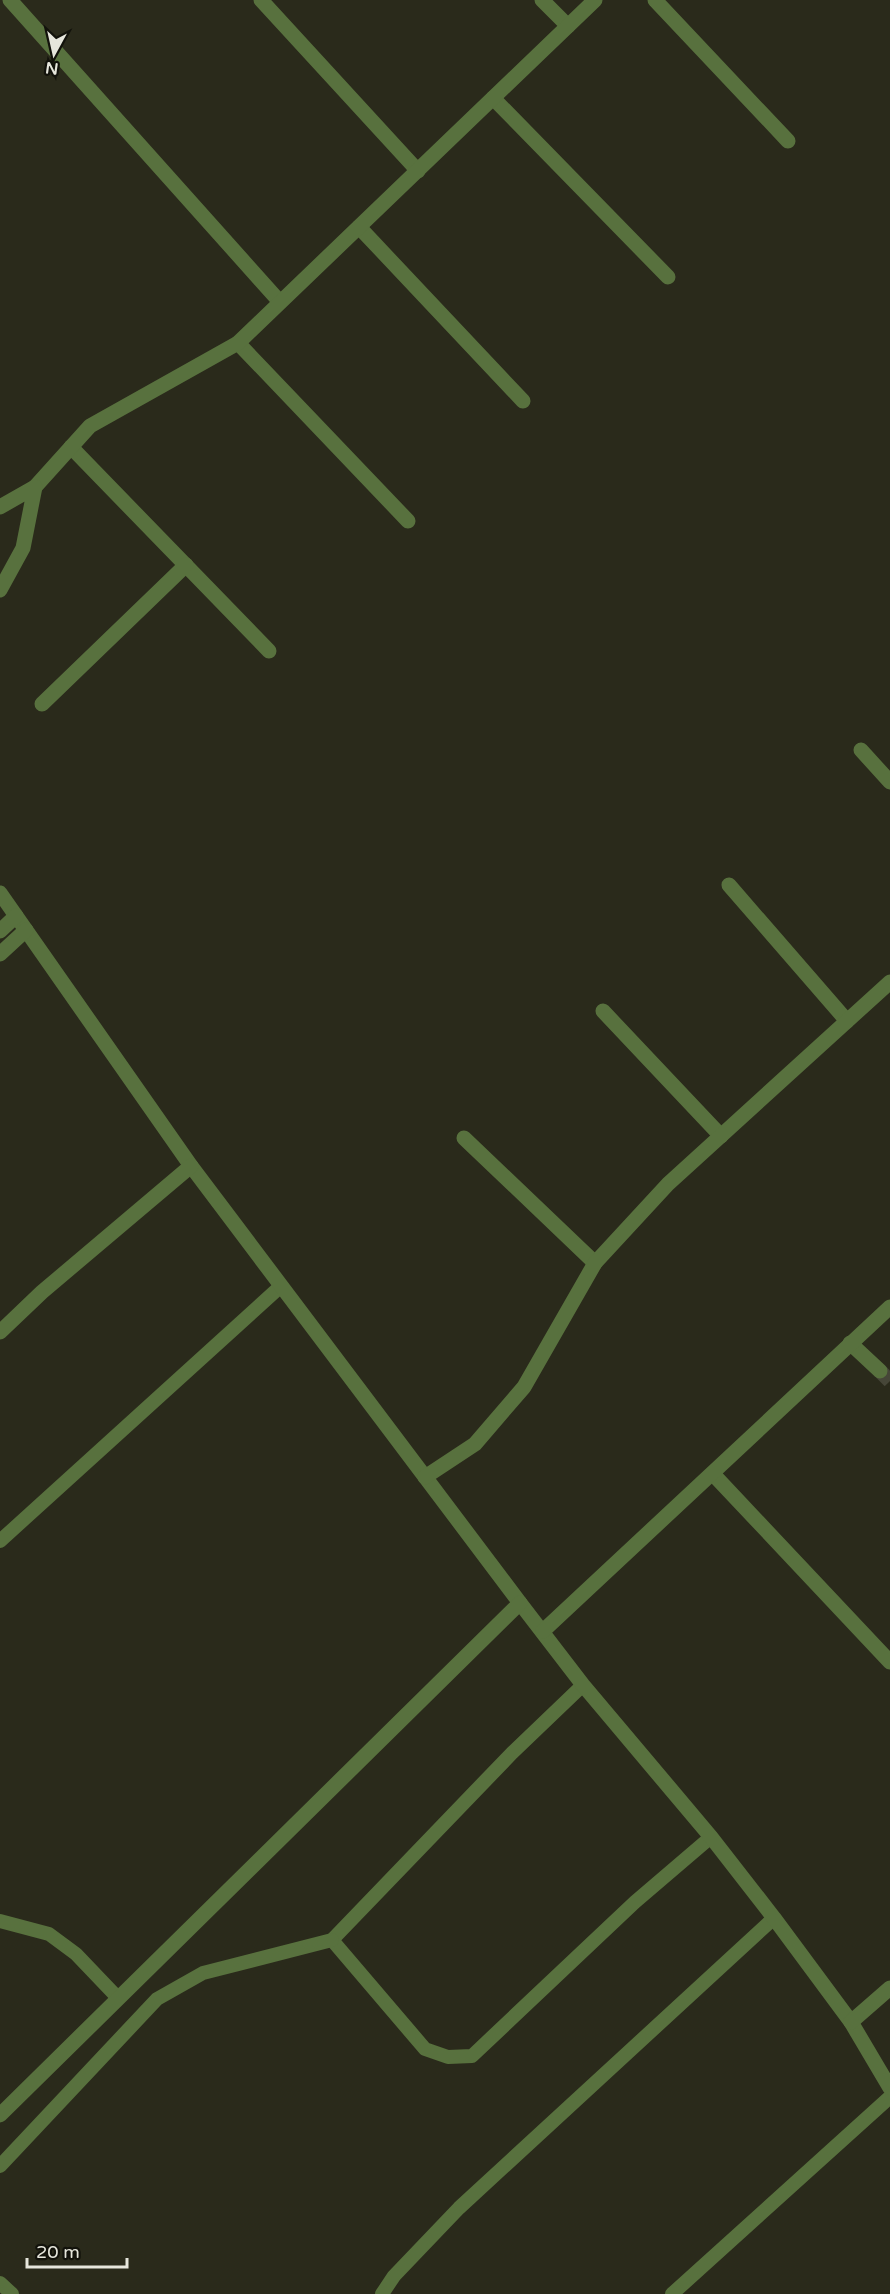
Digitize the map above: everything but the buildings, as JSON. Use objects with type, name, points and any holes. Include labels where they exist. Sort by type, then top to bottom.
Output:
[{"type":"street","points":[[10,0],[280,302]]},
{"type":"street","points":[[261,0],[418,171]]},
{"type":"street","points":[[542,0],[568,26]]},
{"type":"street","points":[[0,507],[35,487],[90,426],[238,343],[595,0]]},
{"type":"street","points":[[655,0],[788,141]]},
{"type":"street","points":[[493,98],[668,277]]},
{"type":"street","points":[[359,227],[523,401]]},
{"type":"street","points":[[238,343],[408,521]]},
{"type":"street","points":[[71,447],[269,651]]},
{"type":"street","points":[[0,591],[23,548],[35,487]]},
{"type":"street","points":[[42,704],[186,565]]},
{"type":"street","points":[[861,750],[890,782]]},
{"type":"street","points":[[729,885],[848,1021]]},
{"type":"street","points":[[0,893],[191,1166],[583,1685],[711,1837],[774,1918],[851,2022],[890,2088]]},
{"type":"street","points":[[0,931],[16,916]]},
{"type":"street","points":[[0,954],[26,930]]},
{"type":"street","points":[[424,1477],[475,1444],[524,1387],[595,1263],[668,1184],[890,982]]},
{"type":"street","points":[[603,1011],[721,1136]]},
{"type":"street","points":[[464,1138],[595,1263]]},
{"type":"street","points":[[0,1332],[42,1292],[191,1166]]},
{"type":"street","points":[[543,1631],[890,1307]]},
{"type":"street","points":[[850,1343],[880,1371]]},
{"type":"street","points":[[712,1474],[890,1662]]},
{"type":"street","points":[[0,2115],[520,1603]]},
{"type":"street","points":[[851,2022],[890,1988]]},
{"type":"lane","points":[[0,1541],[281,1286]]},
{"type":"lane","points":[[0,2166],[157,1999],[203,1973],[332,1940],[512,1753],[583,1685]]},
{"type":"lane","points":[[332,1940],[425,2049],[448,2057],[472,2056],[636,1902],[711,1837]]},
{"type":"lane","points":[[382,2294],[394,2276],[459,2208],[774,1918]]},
{"type":"lane","points":[[0,1921],[49,1934],[76,1954],[118,1998]]},
{"type":"lane","points":[[672,2294],[890,2097]]},
{"type":"lane","points":[[0,2283],[12,2294]]},
{"type":"tunnel","points":[[880,1371],[890,1381]]}]
